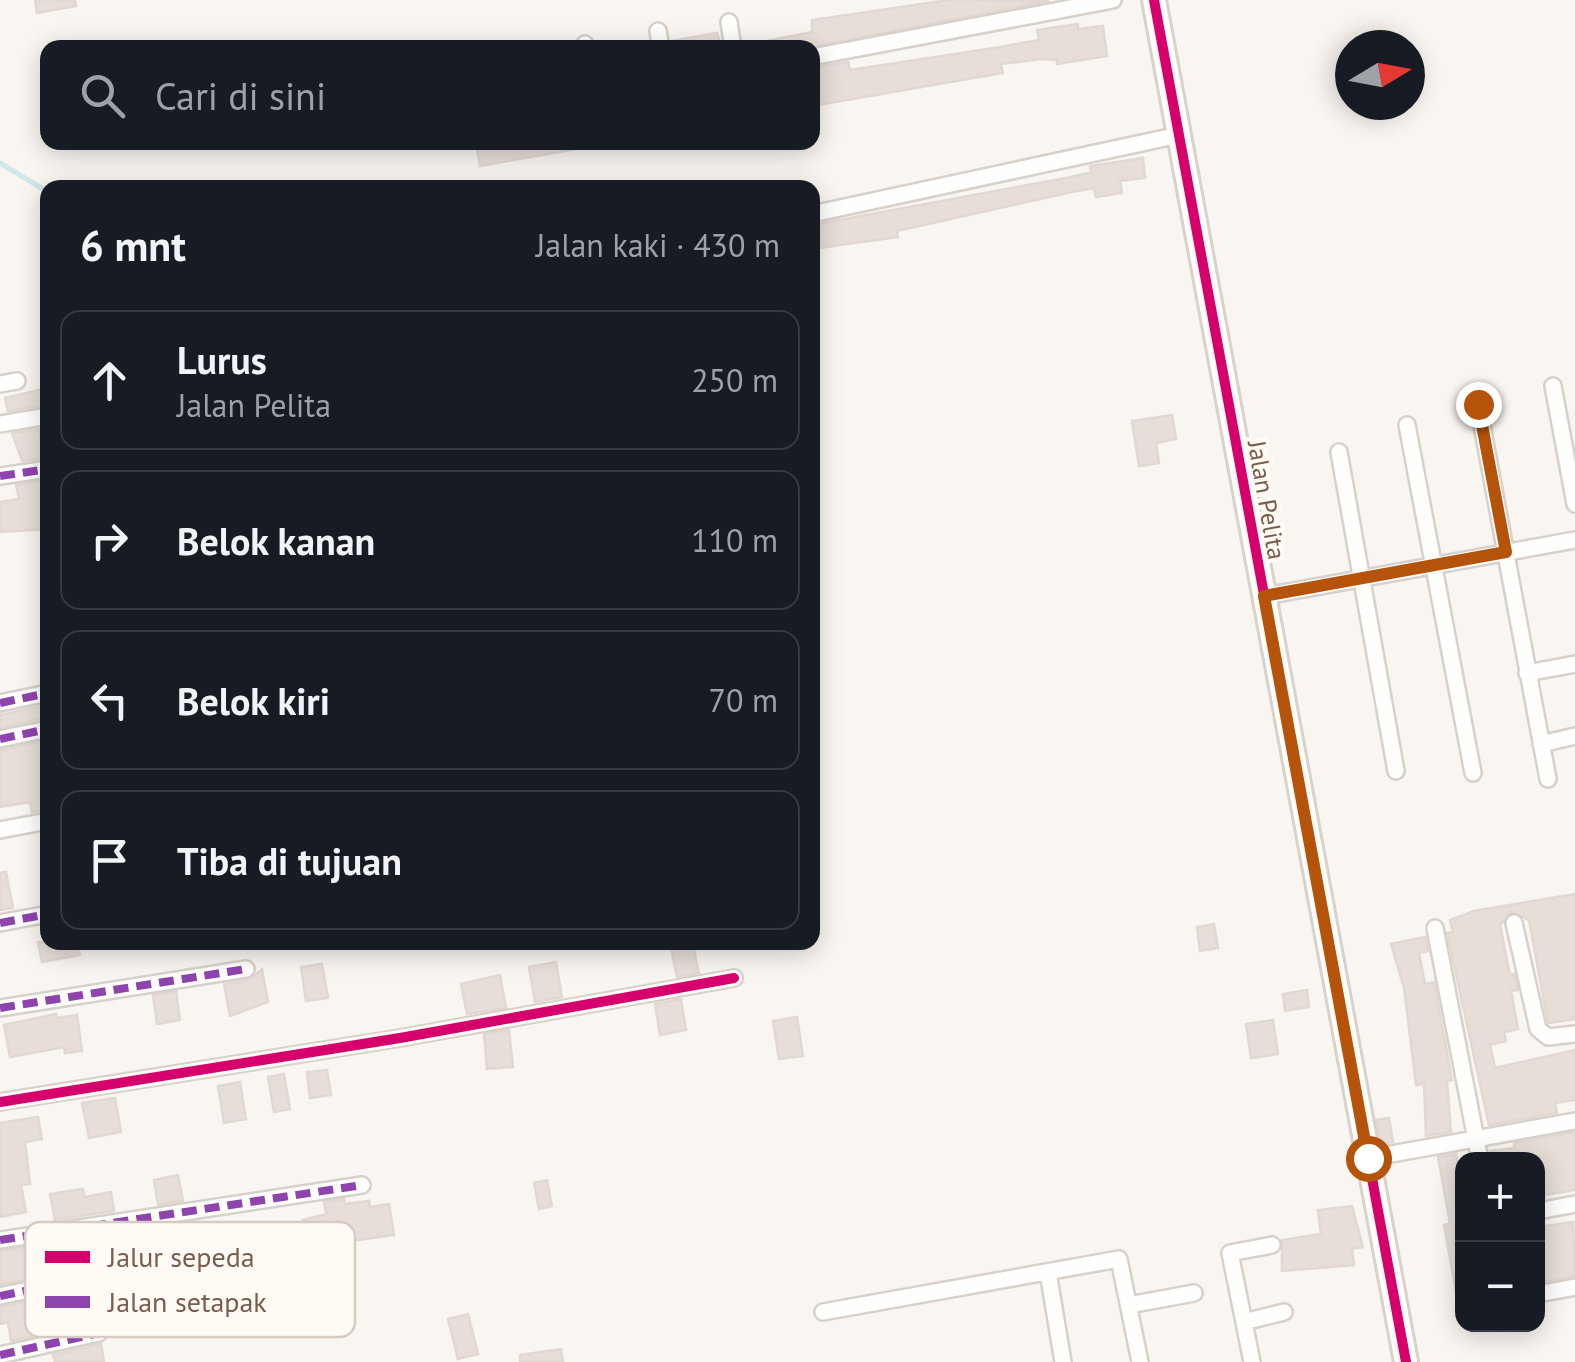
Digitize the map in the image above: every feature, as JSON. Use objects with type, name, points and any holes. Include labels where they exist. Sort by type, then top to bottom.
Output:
[{"type":"street","points":[[820,55],[1114,0]]},
{"type":"street","name":"Jalan Pelita","points":[[1154,0],[1406,1362]]},
{"type":"street","points":[[729,22],[732,40]]},
{"type":"street","points":[[820,212],[1179,135]]},
{"type":"street","points":[[0,384],[17,381]]},
{"type":"street","points":[[1553,386],[1575,504]]},
{"type":"street","points":[[1478,404],[1548,779]]},
{"type":"street","points":[[0,424],[40,417]]},
{"type":"street","points":[[1407,424],[1473,773]]},
{"type":"street","points":[[1339,452],[1396,770]]},
{"type":"street","points":[[0,476],[40,469]]},
{"type":"street","points":[[1264,596],[1575,540]]},
{"type":"street","points":[[1527,673],[1575,664]]},
{"type":"street","points":[[0,702],[40,694]]},
{"type":"street","points":[[0,739],[40,731]]},
{"type":"street","points":[[1540,744],[1575,736]]},
{"type":"street","points":[[0,830],[40,822]]},
{"type":"street","points":[[0,923],[40,916]]},
{"type":"street","points":[[1514,923],[1538,1029],[1548,1037],[1575,1034]]},
{"type":"street","points":[[1434,928],[1478,1152]]},
{"type":"street","points":[[0,1008],[246,970]]},
{"type":"street","points":[[0,1102],[400,1038],[734,978]]},
{"type":"street","points":[[1368,1158],[1575,1121]]},
{"type":"street","points":[[118,1222],[362,1185]]},
{"type":"street","points":[[1545,1210],[1575,1204]]},
{"type":"street","points":[[0,1240],[25,1236]]},
{"type":"street","points":[[1252,1362],[1230,1253],[1272,1245]]},
{"type":"street","points":[[824,1312],[1120,1259],[1140,1362]]},
{"type":"street","points":[[1048,1272],[1063,1362]]},
{"type":"street","points":[[1545,1293],[1575,1287]]},
{"type":"street","points":[[0,1296],[25,1291]]},
{"type":"street","points":[[1129,1305],[1194,1294]]},
{"type":"street","points":[[1244,1322],[1284,1312]]},
{"type":"street","points":[[0,1356],[82,1337]]},
{"type":"building","points":[[35,0],[75,0],[76,6],[37,13]]},
{"type":"building","points":[[949,0],[1049,1],[820,45],[820,40],[772,40],[812,32],[812,20]]},
{"type":"building","points":[[1078,24],[1078,29],[1103,26],[1107,56],[1057,64],[1057,60],[1041,59],[1001,64],[1003,73],[820,105],[820,67],[848,62],[850,70],[1000,47],[1039,40],[1037,30]]},
{"type":"building","points":[[717,33],[719,40],[677,40]]},
{"type":"building","points":[[477,150],[570,150],[480,166]]},
{"type":"building","points":[[1143,158],[1145,178],[1120,181],[1122,193],[1096,197],[1094,188],[897,231],[898,237],[820,248],[820,224],[1071,177],[1091,172],[1090,166]]},
{"type":"building","points":[[40,390],[40,406],[8,411],[5,398]]},
{"type":"building","points":[[1172,415],[1176,439],[1156,443],[1159,463],[1139,466],[1132,421]]},
{"type":"building","points":[[39,429],[40,459],[22,461],[12,433]]},
{"type":"building","points":[[40,481],[40,530],[0,532],[0,502],[19,499],[16,485]]},
{"type":"building","points":[[40,706],[40,719],[0,728],[0,715]]},
{"type":"building","points":[[40,742],[40,811],[32,812],[30,802],[0,807],[0,750]]},
{"type":"building","points":[[6,872],[13,908],[0,910],[0,873]]},
{"type":"building","points":[[1575,894],[1575,1019],[1548,1023],[1529,920],[1511,912],[1500,925],[1510,975],[1514,974],[1518,990],[1511,991],[1518,1029],[1504,1032],[1506,1041],[1490,1045],[1495,1068],[1575,1050],[1575,1100],[1555,1103],[1557,1113],[1489,1125],[1447,933],[1453,932],[1450,920],[1474,911]]},
{"type":"building","points":[[1214,924],[1218,948],[1200,951],[1197,927]]},
{"type":"building","points":[[1425,937],[1428,951],[1419,953],[1425,984],[1434,982],[1452,1080],[1447,1081],[1451,1132],[1426,1136],[1424,1084],[1416,1085],[1404,988],[1391,944]]},
{"type":"building","points":[[38,942],[40,950],[79,950],[80,955],[42,962]]},
{"type":"building","points":[[671,950],[694,950],[699,973],[677,977]]},
{"type":"building","points":[[556,962],[562,997],[535,1002],[529,967]]},
{"type":"building","points":[[322,964],[328,998],[306,1001],[301,967]]},
{"type":"building","points":[[262,969],[268,1002],[230,1016],[224,984],[249,980]]},
{"type":"building","points":[[500,975],[506,1008],[467,1014],[461,984]]},
{"type":"building","points":[[1307,990],[1309,1007],[1285,1011],[1283,994]]},
{"type":"building","points":[[176,991],[180,1020],[157,1024],[153,995]]},
{"type":"building","points":[[681,999],[686,1030],[660,1035],[655,1004]]},
{"type":"building","points":[[56,1014],[57,1018],[77,1015],[82,1051],[65,1053],[64,1047],[10,1057],[4,1025]]},
{"type":"building","points":[[797,1017],[803,1056],[779,1059],[773,1021]]},
{"type":"building","points":[[1273,1020],[1278,1054],[1251,1058],[1246,1024]]},
{"type":"building","points":[[509,1030],[513,1067],[487,1069],[484,1034]]},
{"type":"building","points":[[327,1070],[331,1095],[310,1098],[307,1072]]},
{"type":"building","points":[[284,1074],[290,1109],[274,1112],[268,1077]]},
{"type":"building","points":[[240,1082],[246,1119],[224,1123],[218,1086]]},
{"type":"building","points":[[115,1098],[121,1132],[89,1138],[82,1103]]},
{"type":"building","points":[[38,1117],[42,1139],[25,1142],[30,1184],[21,1185],[26,1212],[0,1217],[0,1123]]},
{"type":"building","points":[[1389,1118],[1393,1142],[1381,1144],[1376,1120]]},
{"type":"building","points":[[1575,1132],[1575,1190],[1545,1195],[1545,1152],[1490,1152],[1514,1148],[1514,1143]]},
{"type":"building","points":[[1455,1154],[1455,1286],[1444,1225],[1450,1223],[1438,1157]]},
{"type":"building","points":[[178,1175],[183,1201],[158,1205],[154,1180]]},
{"type":"building","points":[[547,1180],[552,1206],[539,1209],[534,1183]]},
{"type":"building","points":[[83,1189],[85,1197],[111,1192],[114,1211],[55,1220],[50,1194]]},
{"type":"building","points":[[344,1199],[345,1204],[369,1201],[370,1207],[389,1204],[394,1235],[355,1241],[355,1222],[303,1222],[326,1214],[324,1202]]},
{"type":"building","points":[[1352,1206],[1363,1247],[1352,1249],[1354,1265],[1282,1271],[1282,1240],[1321,1234],[1318,1210]]},
{"type":"building","points":[[1573,1222],[1575,1276],[1545,1282],[1545,1226]]},
{"type":"building","points":[[25,1247],[25,1280],[0,1285],[0,1251]]},
{"type":"building","points":[[25,1302],[25,1337],[30,1337],[11,1341],[8,1322],[0,1324],[0,1307]]},
{"type":"building","points":[[468,1314],[478,1354],[458,1359],[448,1319]]},
{"type":"building","points":[[101,1344],[104,1362],[55,1362],[53,1355]]},
{"type":"building","points":[[561,1349],[563,1362],[520,1362],[520,1355]]},
{"type":"waterway","points":[[0,163],[40,187]]},
{"type":"marked path","points":[[0,476],[40,470]]},
{"type":"marked path","points":[[0,703],[40,695]]},
{"type":"marked path","points":[[0,739],[40,731]]},
{"type":"marked path","points":[[0,923],[40,916]]},
{"type":"marked path","points":[[0,1008],[246,969]]},
{"type":"marked path","points":[[118,1222],[362,1185]]},
{"type":"marked path","points":[[0,1240],[25,1236]]},
{"type":"marked path","points":[[0,1296],[25,1291]]},
{"type":"marked path","points":[[0,1355],[81,1337]]},
{"type":"cycle path","points":[[1154,0],[1406,1362]]},
{"type":"cycle path","points":[[0,1102],[400,1038],[734,978]]},
{"type":"route","points":[[1368,1158],[1264,596],[1506,552],[1478,404]]}]
